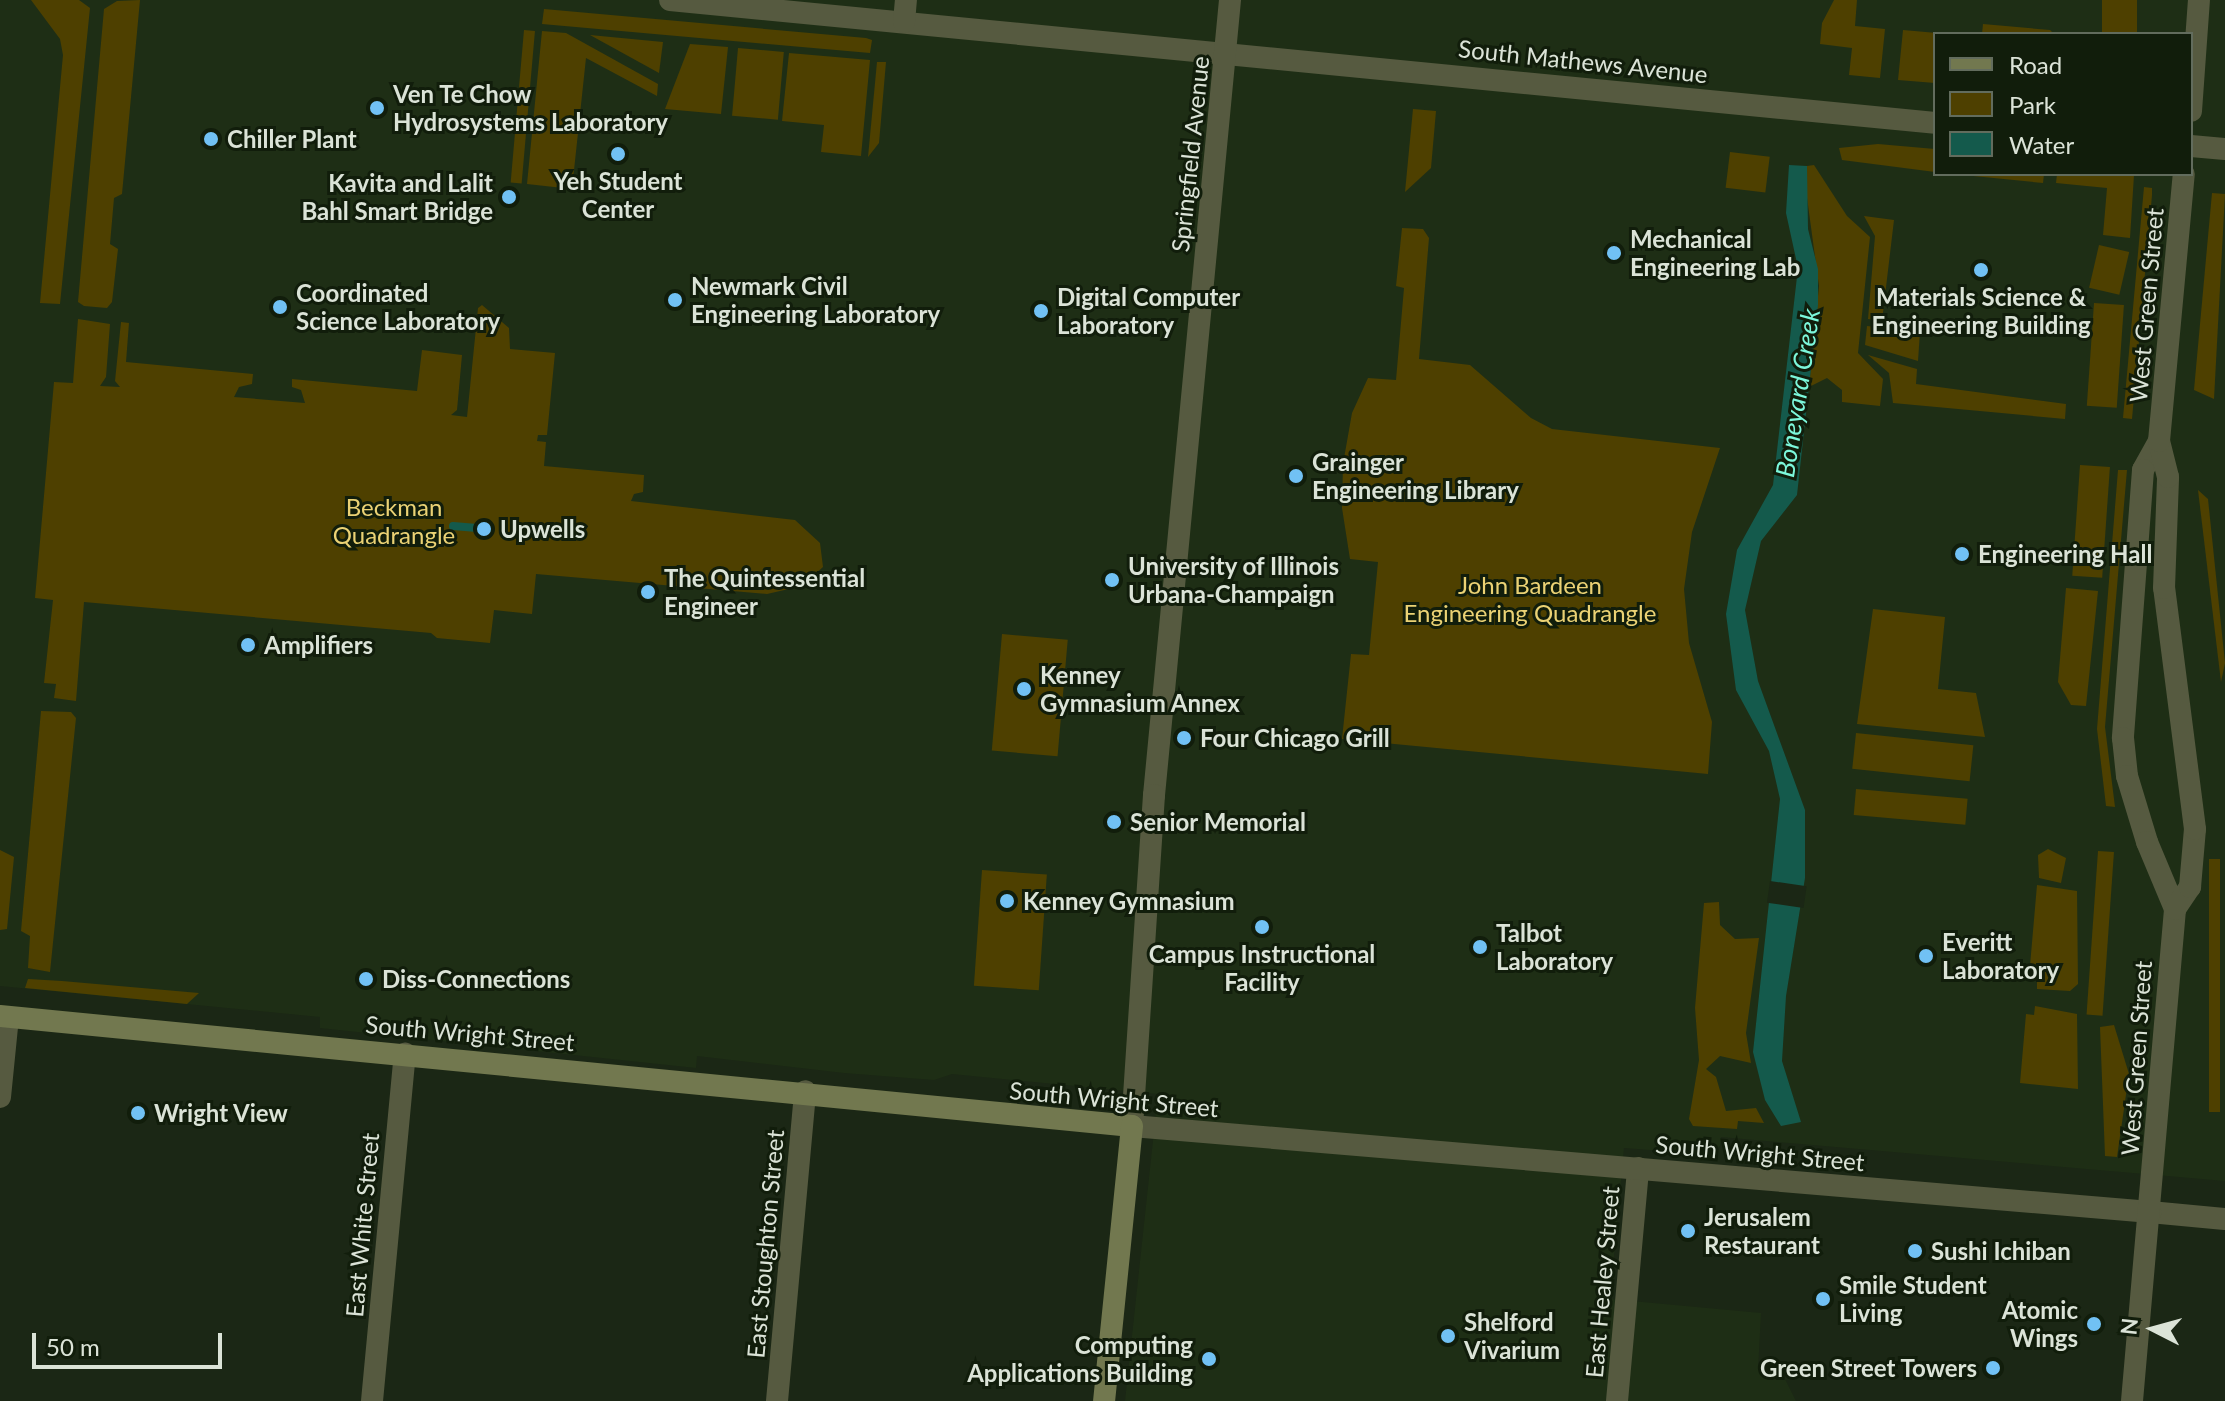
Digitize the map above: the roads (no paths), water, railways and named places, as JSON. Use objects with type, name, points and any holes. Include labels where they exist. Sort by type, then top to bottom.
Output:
[{"type":"main road","name":"South Wright Street","points":[[4,1016],[805,1091],[1132,1126]]},
{"type":"main road","points":[[1104,1401],[1132,1126]]},
{"type":"street","name":"South Mathews Avenue","points":[[670,0],[905,11],[1226,53],[1933,123]]},
{"type":"street","name":"Springfield Avenue","points":[[1132,1126],[1154,795],[1230,0]]},
{"type":"street","points":[[2193,83],[2199,0]]},
{"type":"street","points":[[2193,146],[2225,149]]},
{"type":"street","name":"West Green Street","points":[[2175,909],[2190,887],[2195,829],[2186,727],[2167,618],[2163,560],[2168,477],[2159,441],[2184,176]]},
{"type":"street","name":"West Green Street","points":[[2132,1401],[2175,909],[2147,842],[2127,776],[2123,738],[2143,470],[2159,441]]},
{"type":"street","points":[[0,1097],[4,1016]]},
{"type":"street","name":"East White Street","points":[[372,1401],[405,1054]]},
{"type":"street","name":"East Stoughton Street","points":[[777,1401],[805,1091]]},
{"type":"street","name":"South Wright Street","points":[[1132,1126],[2225,1219]]},
{"type":"street","name":"East Healey Street","points":[[1617,1401],[1638,1168]]},
{"type":"water","name":"Boneyard Creek","points":[[1789,165],[1807,166],[1808,229],[1818,269],[1818,305],[1797,495],[1761,541],[1745,610],[1758,681],[1805,810],[1805,878],[1786,996],[1782,1061],[1801,1122],[1781,1126],[1765,1100],[1753,1052],[1780,799],[1769,751],[1736,690],[1726,614],[1737,550],[1773,485],[1798,268],[1786,213]]},
{"type":"waterway","points":[[453,526],[474,528]]},
{"type":"place","name":"Ven Te Chow Hydrosystems Laboratory","points":[[377,108]]},
{"type":"place","name":"Chiller Plant","points":[[211,139]]},
{"type":"place","name":"Yeh Student Center","points":[[618,154]]},
{"type":"place","name":"Kavita and Lalit Bahl Smart Bridge","points":[[509,197]]},
{"type":"place","name":"Mechanical Engineering Lab","points":[[1614,253]]},
{"type":"place","name":"Materials Science & Engineering Building","points":[[1981,270]]},
{"type":"place","name":"Newmark Civil Engineering Laboratory","points":[[675,300]]},
{"type":"place","name":"Coordinated Science Laboratory","points":[[280,307]]},
{"type":"place","name":"Digital Computer Laboratory","points":[[1041,311]]},
{"type":"place","name":"Grainger Engineering Library","points":[[1296,476]]},
{"type":"place","name":"Upwells","points":[[484,529]]},
{"type":"place","name":"Engineering Hall","points":[[1962,554]]},
{"type":"place","name":"University of Illinois Urbana-Champaign","points":[[1112,580]]},
{"type":"place","name":"The Quintessential Engineer","points":[[648,592]]},
{"type":"place","name":"Amplifiers","points":[[248,645]]},
{"type":"place","name":"Kenney Gymnasium Annex","points":[[1024,689]]},
{"type":"place","name":"Four Chicago Grill","points":[[1184,738]]},
{"type":"place","name":"Senior Memorial","points":[[1114,822]]},
{"type":"place","name":"Kenney Gymnasium","points":[[1007,901]]},
{"type":"place","name":"Campus Instructional Facility","points":[[1262,927]]},
{"type":"place","name":"Talbot Laboratory","points":[[1480,947]]},
{"type":"place","name":"Everitt Laboratory","points":[[1926,956]]},
{"type":"place","name":"Diss-Connections","points":[[366,979]]},
{"type":"place","name":"Wright View","points":[[138,1113]]},
{"type":"place","name":"Jerusalem Restaurant","points":[[1688,1231]]},
{"type":"place","name":"Sushi Ichiban","points":[[1915,1251]]},
{"type":"place","name":"Smile Student Living","points":[[1823,1299]]},
{"type":"place","name":"Atomic Wings","points":[[2094,1324]]},
{"type":"place","name":"Shelford Vivarium","points":[[1448,1336]]},
{"type":"place","name":"Computing Applications Building","points":[[1209,1359]]},
{"type":"place","name":"Green Street Towers","points":[[1993,1368]]},
{"type":"park label","name":"Beckman Quadrangle","points":[[394,521]]},
{"type":"park label","name":"John Bardeen Engineering Quadrangle","points":[[1530,599]]}]
